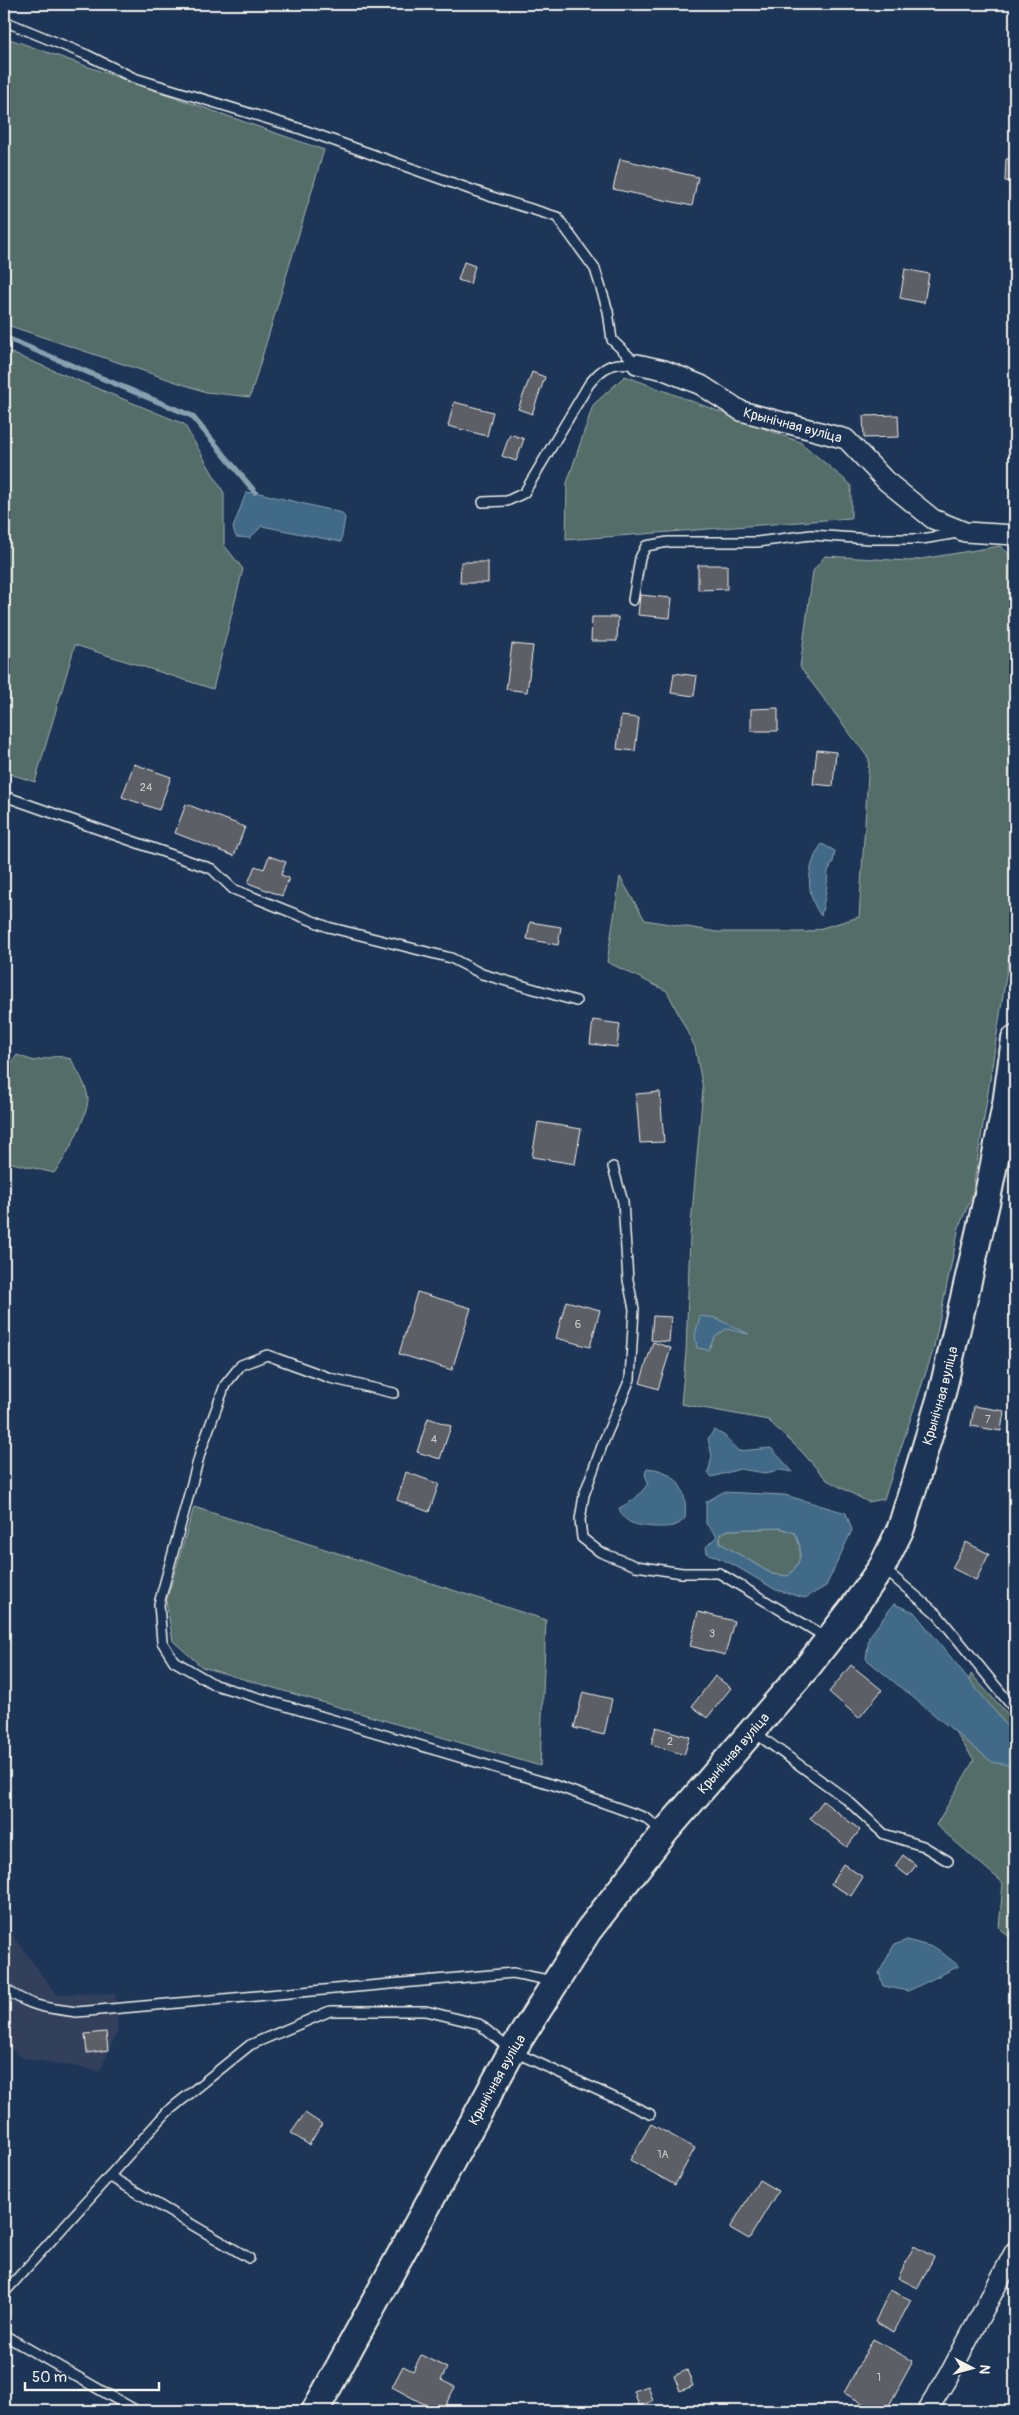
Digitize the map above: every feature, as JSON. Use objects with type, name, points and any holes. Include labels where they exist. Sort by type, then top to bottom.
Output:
[{"type":"street","name":"Крынічная вуліца","points":[[637,364],[664,370],[701,386],[741,411],[846,439],[886,481],[934,519],[965,532],[1015,535]]},
{"type":"street","name":"Крынічная вуліца","points":[[314,2411],[512,2051],[588,1931],[665,1832],[829,1639],[882,1567],[901,1528],[942,1393],[988,1199],[1006,1104],[1015,1040]]},
{"type":"street","points":[[927,2411],[949,2376],[1015,2251]]},
{"type":"lane","points":[[4,21],[87,55],[134,78],[301,129],[488,196],[557,217],[595,269],[608,311],[612,340],[637,364]]},
{"type":"lane","points":[[483,502],[507,501],[524,493],[589,384],[601,369],[623,363],[637,364]]},
{"type":"lane","points":[[633,600],[640,558],[646,546],[668,542],[757,542],[811,535],[870,539],[922,539],[965,532]]},
{"type":"lane","points":[[4,796],[212,869],[233,889],[328,927],[451,958],[482,974],[576,1001]]},
{"type":"lane","points":[[613,1166],[623,1202],[628,1280],[634,1309],[630,1379],[602,1443],[584,1495],[580,1520],[582,1538],[600,1552],[636,1566],[682,1572],[719,1573],[829,1639]]},
{"type":"lane","points":[[394,1393],[330,1378],[267,1355],[242,1364],[225,1384],[201,1450],[159,1604],[162,1642],[174,1662],[215,1685],[554,1785],[646,1818],[665,1832]]},
{"type":"lane","points":[[882,1567],[937,1614],[1015,1710]]},
{"type":"lane","points":[[752,1731],[846,1799],[884,1834],[923,1846],[948,1861]]},
{"type":"lane","points":[[4,1988],[22,2001],[46,2008],[77,2012],[513,1973],[556,1981]]},
{"type":"lane","points":[[4,2293],[167,2112],[250,2045],[330,2011],[426,2011],[479,2024],[512,2051],[650,2114]]},
{"type":"lane","points":[[109,2176],[249,2258]]},
{"type":"lane","points":[[4,2336],[137,2411]]},
{"type":"shaded area","points":[[255,492],[342,513],[345,518],[341,542],[262,526],[250,538],[236,537],[233,528],[246,493]]},
{"type":"shaded area","points":[[822,844],[835,851],[833,862],[828,871],[821,916],[812,899],[810,871]]},
{"type":"shaded area","points":[[700,1316],[715,1318],[749,1334],[726,1329],[715,1337],[708,1350],[697,1348],[695,1335]]},
{"type":"shaded area","points":[[714,1430],[725,1436],[738,1451],[771,1448],[793,1472],[780,1470],[765,1473],[740,1469],[712,1477],[708,1473],[712,1456],[708,1439]]},
{"type":"shaded area","points":[[647,1468],[673,1477],[682,1490],[685,1499],[685,1518],[679,1524],[666,1527],[644,1526],[626,1520],[622,1515],[619,1508],[636,1498],[648,1483],[645,1474]]},
{"type":"shaded area","points":[[723,1492],[785,1495],[846,1513],[852,1530],[826,1586],[805,1598],[776,1590],[732,1564],[707,1553],[706,1547],[717,1536],[706,1524],[706,1502]],"holes":[[[780,1528],[795,1533],[800,1556],[797,1565],[788,1576],[772,1574],[720,1543],[720,1534],[728,1530]]]},
{"type":"shaded area","points":[[894,1604],[914,1612],[1015,1736],[1015,1760],[1013,1766],[992,1762],[866,1659],[869,1637]]},
{"type":"shaded area","points":[[4,1923],[56,1994],[115,1993],[118,2030],[100,2071],[22,2058],[4,2044]]},
{"type":"shaded area","points":[[907,1940],[936,1948],[959,1966],[908,1991],[883,1986],[879,1973],[894,1945]]},
{"type":"green space","points":[[4,37],[324,150],[250,397],[206,392],[4,324]]},
{"type":"green space","points":[[4,350],[184,424],[224,493],[224,545],[243,569],[213,689],[75,645],[35,782],[4,772]]},
{"type":"green space","points":[[625,376],[800,442],[851,485],[851,518],[566,540],[567,483],[593,405]]},
{"type":"green space","points":[[1000,546],[1015,559],[1015,830],[1010,950],[972,1196],[959,1227],[933,1351],[884,1499],[868,1502],[827,1480],[801,1451],[768,1420],[681,1404],[686,1352],[690,1236],[703,1089],[695,1047],[667,991],[607,962],[620,877],[645,920],[717,932],[808,932],[859,917],[869,759],[800,667],[813,571],[825,556],[909,561]]},
{"type":"green space","points":[[17,1055],[34,1061],[57,1056],[71,1059],[86,1089],[88,1099],[84,1116],[70,1148],[54,1173],[4,1161],[4,1074]]},
{"type":"green space","points":[[194,1507],[546,1620],[540,1766],[202,1667],[173,1641],[166,1602]]},
{"type":"green space","points":[[780,1528],[795,1532],[800,1551],[797,1566],[788,1576],[772,1574],[720,1543],[720,1534],[728,1530]]},
{"type":"green space","points":[[971,1674],[1015,1722],[1015,1943],[999,1927],[1003,1883],[936,1825],[974,1760],[943,1714],[966,1690]]},
{"type":"building","points":[[620,159],[698,177],[692,206],[613,189]]},
{"type":"building","points":[[1006,159],[1015,159],[1015,182],[1005,181]]},
{"type":"building","points":[[464,262],[475,266],[470,284],[458,280]]},
{"type":"building","points":[[905,269],[929,274],[924,303],[900,298]]},
{"type":"building","points":[[532,372],[545,377],[532,414],[518,409]]},
{"type":"building","points":[[454,402],[493,412],[487,436],[448,426]]},
{"type":"building","points":[[898,415],[899,437],[864,438],[863,416]]},
{"type":"building","points":[[510,434],[524,439],[516,461],[502,456]]},
{"type":"building","points":[[461,562],[488,562],[488,583],[460,583]]},
{"type":"building","points":[[698,565],[727,565],[727,589],[698,590]]},
{"type":"building","points":[[640,595],[672,598],[670,618],[638,615]]},
{"type":"building","points":[[592,617],[618,617],[617,641],[591,641]]},
{"type":"building","points":[[512,644],[533,646],[527,692],[506,689]]},
{"type":"building","points":[[674,673],[697,676],[694,696],[671,693]]},
{"type":"building","points":[[778,708],[778,731],[751,731],[751,709]]},
{"type":"building","points":[[621,716],[639,718],[635,751],[617,749]]},
{"type":"building","points":[[817,750],[836,752],[833,786],[813,784]]},
{"type":"building","points":[[134,764],[171,777],[159,810],[122,797]]},
{"type":"building","points":[[186,804],[245,827],[234,856],[175,833]]},
{"type":"building","points":[[269,856],[286,862],[281,875],[289,878],[282,896],[248,883],[255,866],[264,869]]},
{"type":"building","points":[[530,922],[561,927],[558,945],[527,939]]},
{"type":"building","points":[[593,1020],[620,1024],[617,1047],[590,1044]]},
{"type":"building","points":[[660,1092],[664,1142],[640,1143],[636,1094]]},
{"type":"building","points":[[538,1122],[581,1129],[575,1164],[532,1157]]},
{"type":"building","points":[[417,1292],[471,1308],[452,1370],[399,1354]]},
{"type":"building","points":[[566,1301],[600,1310],[590,1347],[556,1338]]},
{"type":"building","points":[[653,1316],[671,1317],[669,1342],[651,1340]]},
{"type":"building","points":[[653,1342],[671,1348],[658,1389],[640,1383]]},
{"type":"building","points":[[974,1406],[1004,1411],[1001,1431],[971,1426]]},
{"type":"building","points":[[428,1418],[451,1426],[440,1459],[417,1452]]},
{"type":"building","points":[[406,1472],[439,1484],[429,1512],[397,1500]]},
{"type":"building","points":[[966,1542],[989,1554],[976,1580],[952,1568]]},
{"type":"building","points":[[698,1612],[734,1621],[725,1655],[690,1646]]},
{"type":"building","points":[[851,1665],[882,1690],[859,1718],[829,1692]]},
{"type":"building","points":[[715,1676],[731,1688],[707,1718],[692,1706]]},
{"type":"building","points":[[583,1692],[612,1699],[604,1735],[574,1728]]},
{"type":"building","points":[[656,1727],[690,1737],[684,1755],[651,1744]]},
{"type":"building","points":[[823,1801],[860,1830],[847,1847],[810,1818]]},
{"type":"building","points":[[903,1855],[916,1865],[908,1876],[895,1866]]},
{"type":"building","points":[[843,1864],[863,1877],[851,1896],[831,1884]]},
{"type":"building","points":[[106,2032],[108,2050],[87,2053],[85,2034]]},
{"type":"building","points":[[305,2113],[322,2124],[309,2145],[291,2133]]},
{"type":"building","points":[[651,2124],[695,2148],[675,2185],[630,2160]]},
{"type":"building","points":[[759,2180],[778,2191],[749,2239],[730,2228]]},
{"type":"building","points":[[914,2246],[934,2257],[918,2288],[898,2278]]},
{"type":"building","points":[[890,2290],[911,2300],[894,2332],[875,2322]]},
{"type":"building","points":[[873,2339],[913,2361],[886,2411],[877,2411],[844,2393]]},
{"type":"building","points":[[421,2355],[447,2368],[441,2380],[455,2387],[442,2411],[437,2411],[392,2387],[403,2366],[413,2371]]},
{"type":"building","points":[[687,2370],[693,2386],[680,2391],[674,2376]]},
{"type":"building","points":[[648,2386],[653,2401],[639,2406],[634,2391]]},
{"type":"waterway","points":[[4,337],[192,416],[255,492]]}]
